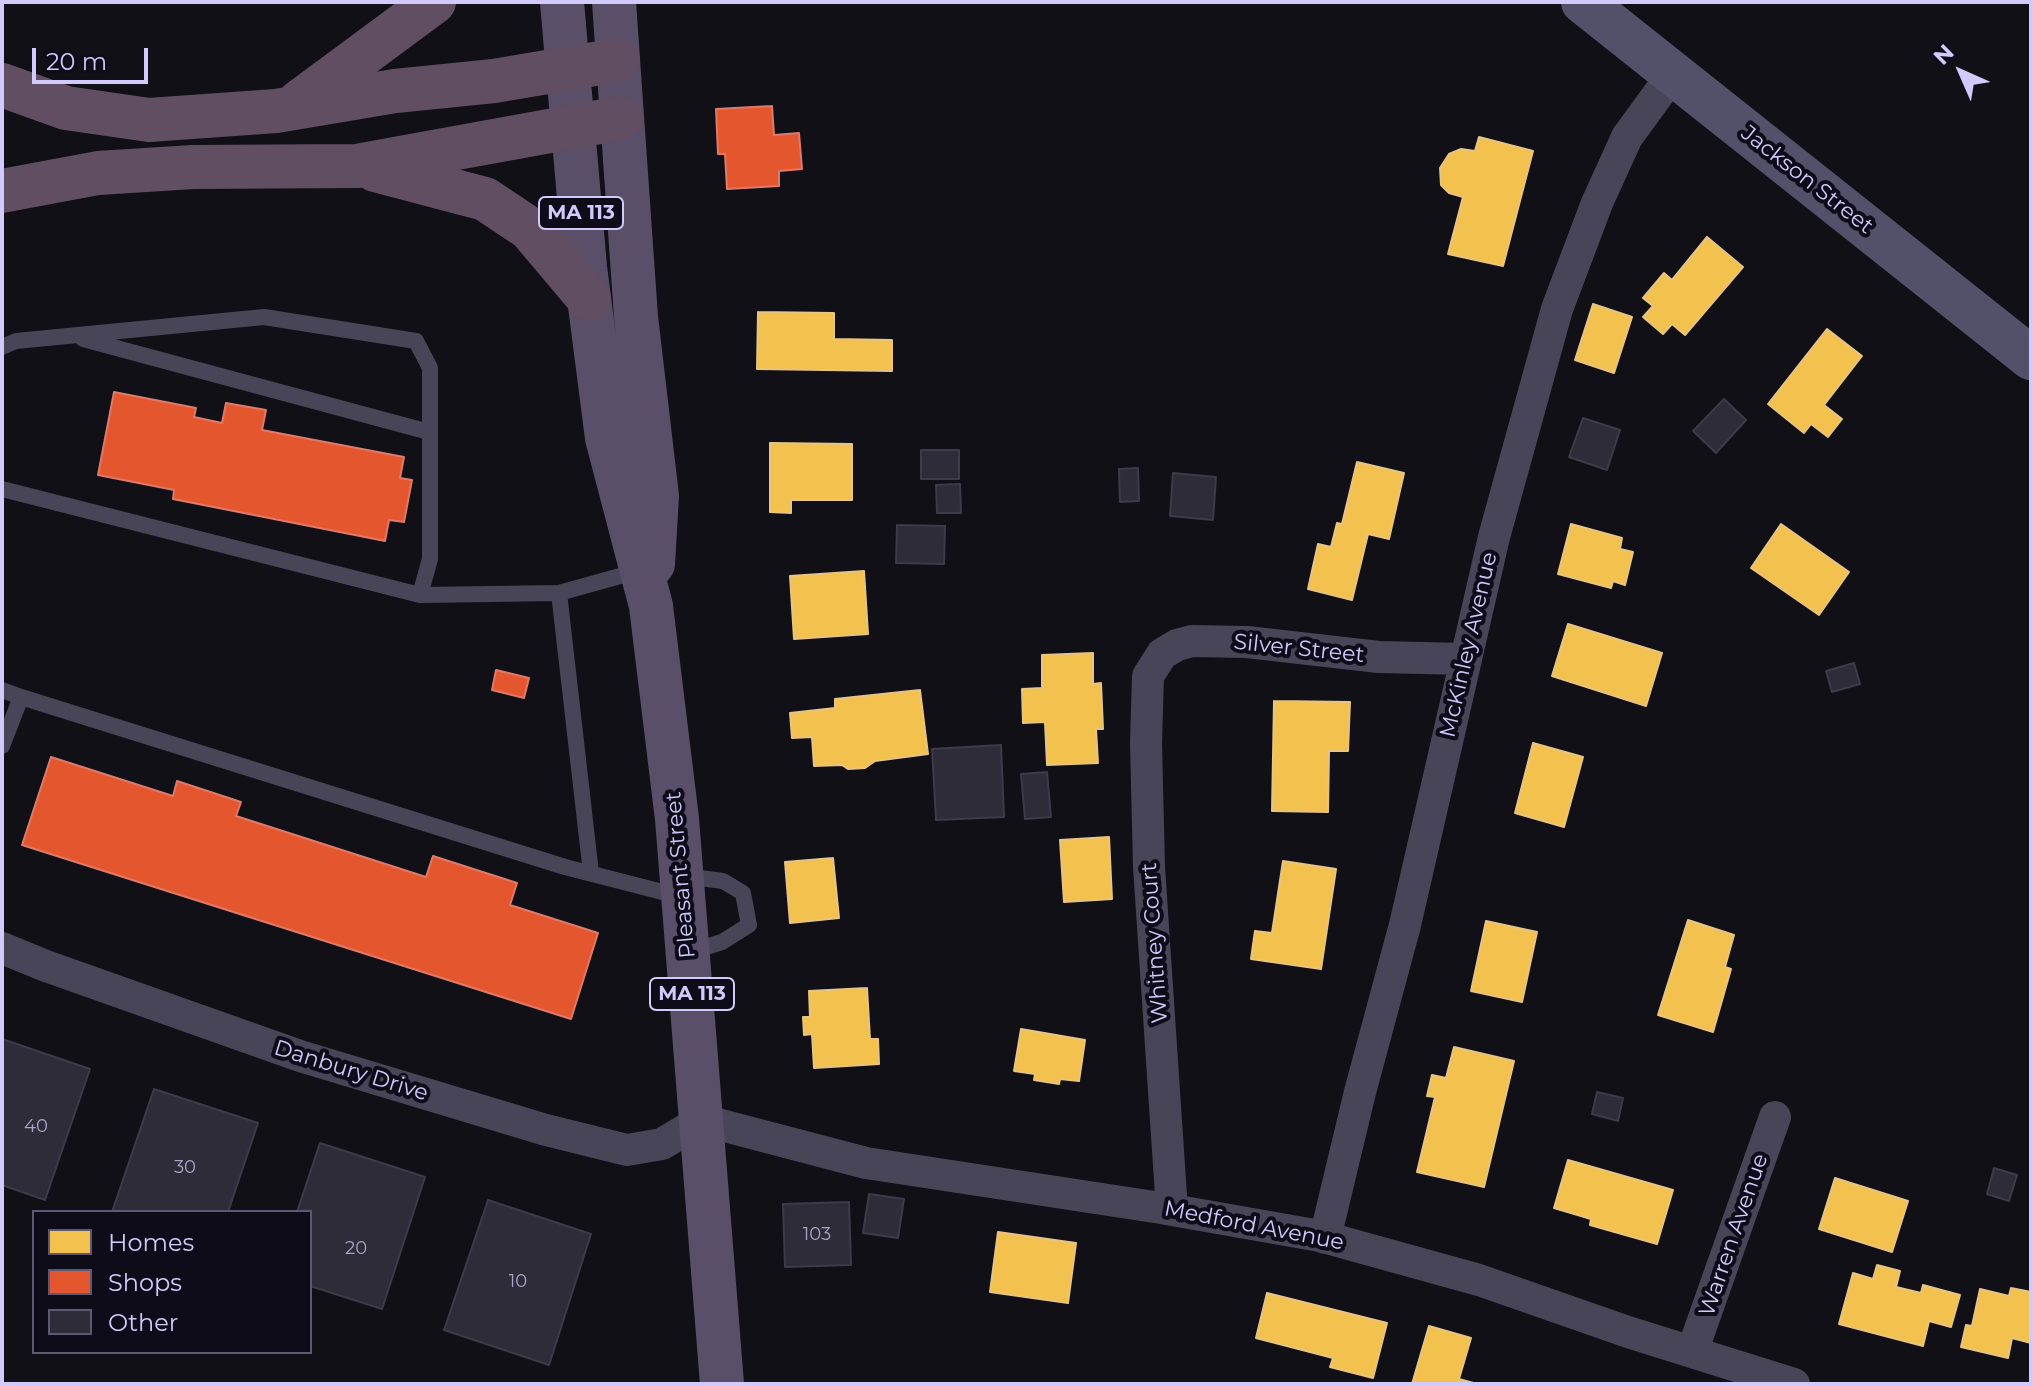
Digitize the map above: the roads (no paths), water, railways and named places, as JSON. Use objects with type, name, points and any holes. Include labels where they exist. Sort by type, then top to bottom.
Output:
[{"type":"highway","points":[[291,108],[434,2]]},
{"type":"highway","points":[[2,85],[66,108],[149,120],[291,108],[395,91],[494,81],[618,60]]},
{"type":"highway","points":[[2,191],[98,173],[193,167],[357,166],[621,118]]},
{"type":"highway","points":[[357,166],[485,199],[530,229],[589,299]]},
{"type":"main road","name":"Pleasant Street","points":[[562,2],[589,299],[607,438],[646,588],[683,886],[722,1384]]},
{"type":"main road","name":"Pleasant Street","points":[[614,2],[636,317],[657,496],[646,588]]},
{"type":"main road","name":"Jackson Street","points":[[1583,2],[2031,358]]},
{"type":"street","name":"McKinley Avenue","points":[[1325,1238],[1405,925],[1494,537],[1557,309],[1597,203],[1627,137],[1673,74]]},
{"type":"street","name":"Silver Street","points":[[1148,676],[1162,654],[1192,641],[1247,642],[1379,657],[1466,659]]},
{"type":"street","name":"Whitney Court","points":[[1148,676],[1149,867],[1172,1210]]},
{"type":"street","name":"Danbury Drive","points":[[2,948],[300,1056],[546,1130],[627,1150],[662,1144],[702,1120]]},
{"type":"street","name":"Warren Avenue","points":[[1692,1352],[1775,1117]]},
{"type":"street","name":"Medford Avenue","points":[[702,1120],[866,1163],[1172,1210],[1325,1238],[1479,1280],[1794,1384]]},
{"type":"lane","points":[[2,347],[16,341],[264,317],[416,341],[430,368],[430,559],[420,595]]},
{"type":"lane","points":[[71,335],[429,432]]},
{"type":"lane","points":[[2,489],[420,595],[646,588]]},
{"type":"lane","points":[[559,593],[591,873]]},
{"type":"lane","points":[[2,690],[591,873],[683,886],[723,881],[743,893],[749,925],[722,942],[689,952]]},
{"type":"lane","points":[[2,746],[21,697]]}]
